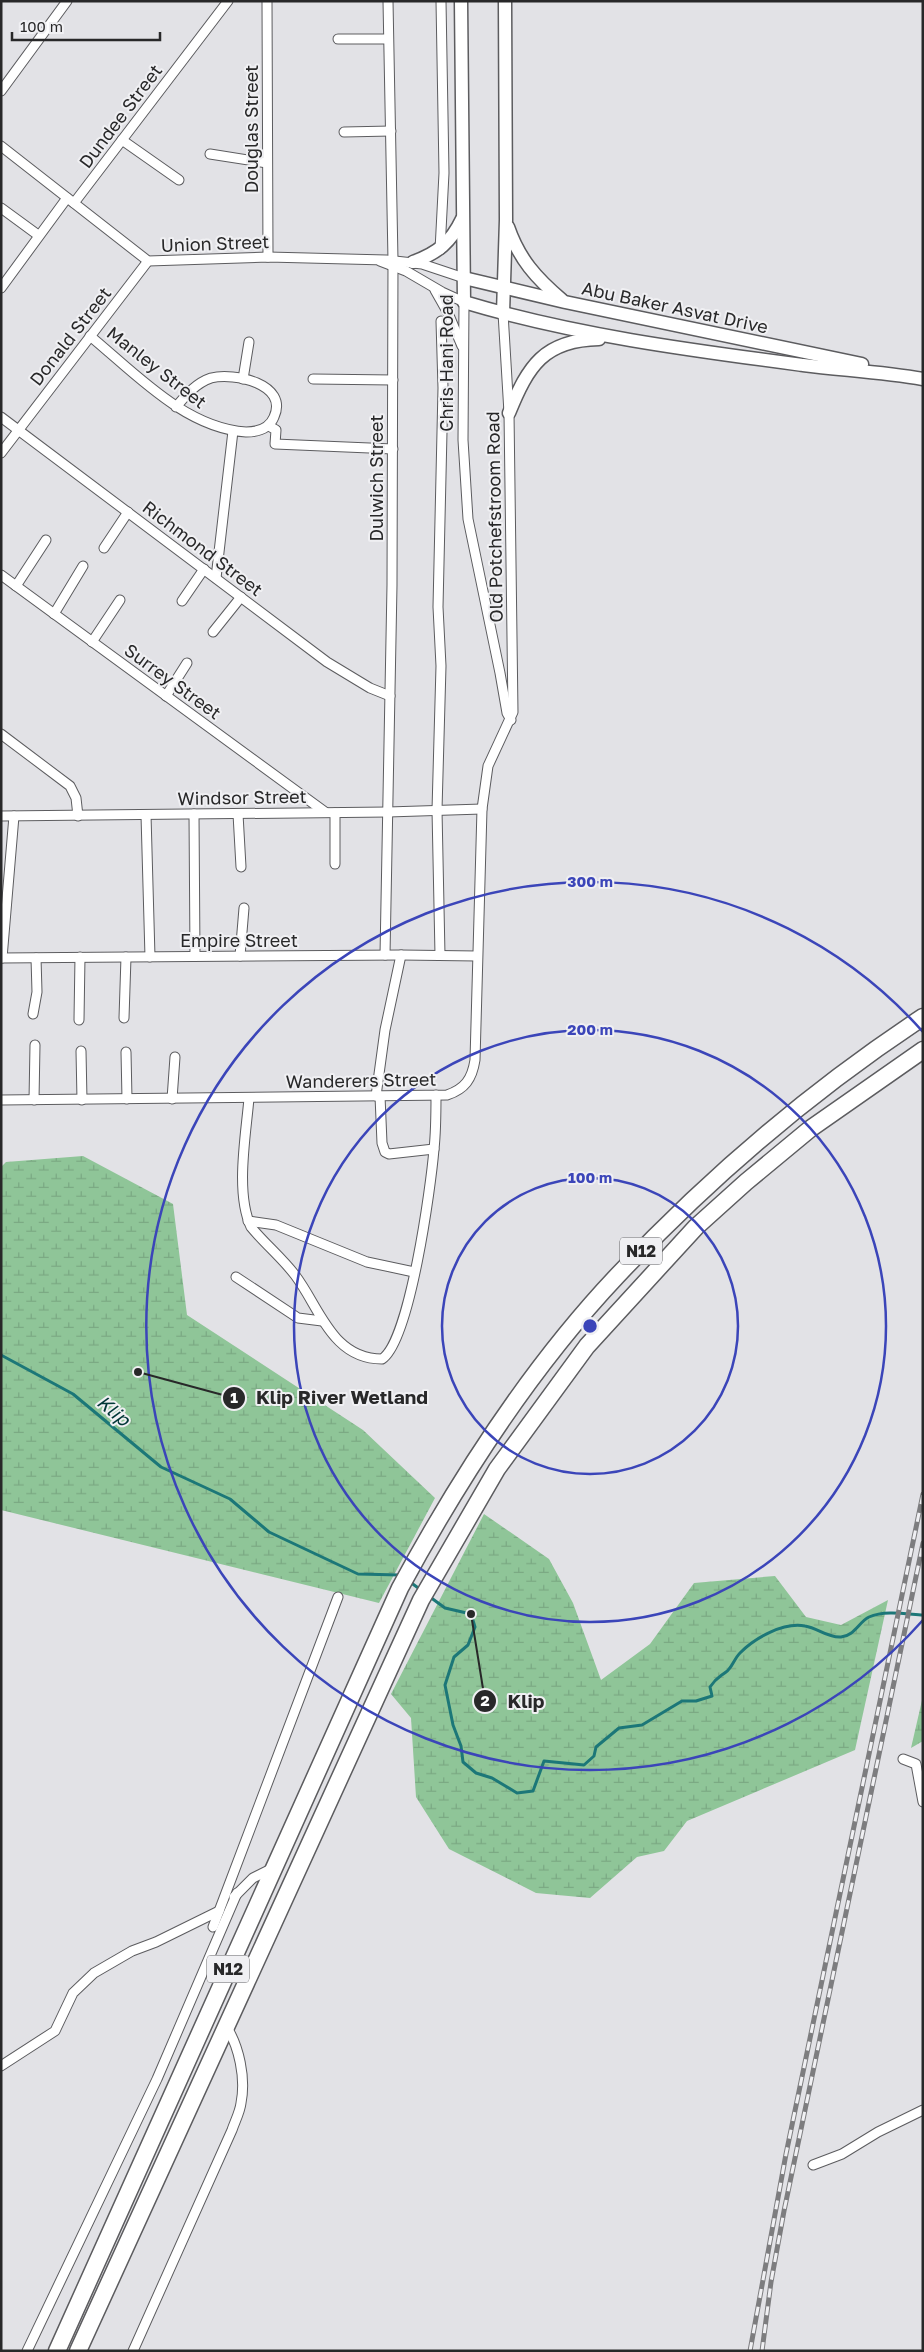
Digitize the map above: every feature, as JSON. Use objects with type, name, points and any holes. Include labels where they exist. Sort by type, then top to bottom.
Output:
[{"type":"highway","name":"N12","points":[[57,2351],[400,1588],[423,1545],[481,1453],[530,1384],[616,1277],[674,1218],[766,1134],[824,1086],[923,1017]]},
{"type":"highway","name":"N12","points":[[78,2351],[421,1600],[444,1557],[497,1469],[587,1346],[670,1254],[723,1202],[787,1147],[845,1103],[923,1050]]},
{"type":"main road","name":"Chris Hani Road","points":[[460,1],[464,302]]},
{"type":"main road","points":[[503,313],[506,220],[505,1]]},
{"type":"main road","points":[[414,262],[440,250],[451,238],[462,217]]},
{"type":"main road","points":[[506,220],[516,248],[528,268],[565,302]]},
{"type":"main road","name":"Abu Baker Asvat Drive","points":[[464,278],[565,302],[868,365],[879,371]]},
{"type":"main road","name":"Abu Baker Asvat Drive","points":[[464,302],[614,339],[802,365],[866,372],[879,371],[923,379]]},
{"type":"main road","points":[[509,413],[524,378],[544,354],[557,346],[571,342],[614,339]]},
{"type":"street","points":[[1,91],[67,1]]},
{"type":"street","name":"Dundee Street","points":[[1,288],[38,236],[71,201],[122,140],[228,1]]},
{"type":"street","name":"Douglas Street","points":[[267,1],[268,257]]},
{"type":"street","name":"Dulwich Street","points":[[385,955],[393,380],[393,263],[388,1]]},
{"type":"street","points":[[440,250],[444,173],[441,1]]},
{"type":"street","points":[[338,39],[388,39]]},
{"type":"street","points":[[344,132],[391,131]]},
{"type":"street","points":[[122,140],[179,180]]},
{"type":"street","name":"Union Street","points":[[1,146],[148,261],[268,257],[393,263],[414,262],[464,278]]},
{"type":"street","points":[[210,154],[268,163]]},
{"type":"street","points":[[1,208],[38,236]]},
{"type":"street","name":"Donald Street","points":[[1,452],[148,261]]},
{"type":"street","name":"Union Street","points":[[393,263],[434,288],[464,302]]},
{"type":"street","points":[[434,288],[448,313],[464,350]]},
{"type":"street","name":"Chris Hani Road","points":[[464,302],[464,440],[468,519],[507,712],[511,720]]},
{"type":"street","name":"Old Potchefstroom Road","points":[[503,313],[509,413],[513,712],[511,720]]},
{"type":"street","points":[[440,955],[437,810],[441,666],[438,607],[442,388],[441,321]]},
{"type":"street","name":"Manley Street","points":[[90,336],[176,407],[204,423],[233,431],[250,432],[269,426]]},
{"type":"street","points":[[243,379],[249,342]]},
{"type":"street","points":[[176,407],[189,392],[211,378],[225,376],[243,379],[264,385],[272,392],[276,403],[275,416],[269,426],[276,430],[275,444],[392,449]]},
{"type":"street","points":[[313,379],[393,380]]},
{"type":"street","name":"Richmond Street","points":[[1,417],[343,673],[370,688],[390,696]]},
{"type":"street","points":[[216,578],[233,431]]},
{"type":"street","points":[[104,548],[128,512]]},
{"type":"street","points":[[16,586],[46,540]]},
{"type":"street","points":[[54,614],[83,566]]},
{"type":"street","points":[[182,601],[204,570]]},
{"type":"street","name":"Surrey Street","points":[[1,575],[326,813]]},
{"type":"street","points":[[213,632],[241,597]]},
{"type":"street","points":[[92,642],[120,600]]},
{"type":"street","points":[[166,696],[188,663]]},
{"type":"street","name":"Wanderers Street","points":[[1,1100],[447,1095],[461,1089],[471,1077],[473,1070],[482,809],[488,766],[511,720]]},
{"type":"street","points":[[1,734],[70,786],[76,798],[78,816]]},
{"type":"street","name":"Windsor Street","points":[[1,816],[326,813],[482,809]]},
{"type":"street","points":[[335,864],[336,812]]},
{"type":"street","points":[[194,814],[195,956]]},
{"type":"street","points":[[238,814],[241,867]]},
{"type":"street","points":[[146,815],[150,957]]},
{"type":"street","points":[[2,958],[14,816]]},
{"type":"street","points":[[240,956],[244,908]]},
{"type":"street","points":[[401,955],[385,1030],[378,1096],[382,1143],[385,1152],[390,1154],[434,1149]]},
{"type":"street","name":"Empire Street","points":[[2,958],[477,956]]},
{"type":"street","points":[[79,1020],[80,957]]},
{"type":"street","points":[[124,1018],[126,957]]},
{"type":"street","points":[[33,1014],[37,992],[36,958]]},
{"type":"street","points":[[34,1100],[35,1045]]},
{"type":"street","points":[[81,1051],[82,1100]]},
{"type":"street","points":[[126,1052],[127,1099]]},
{"type":"street","points":[[172,1099],[174,1057]]},
{"type":"street","points":[[249,1098],[244,1170],[248,1221],[251,1227],[300,1281],[335,1339],[363,1357],[382,1359],[393,1346],[414,1272],[427,1207],[434,1149],[436,1095]]},
{"type":"street","points":[[248,1221],[276,1225],[367,1262],[414,1272]]},
{"type":"street","points":[[236,1277],[298,1318],[322,1320]]},
{"type":"street","points":[[213,1927],[338,1597]]},
{"type":"street","points":[[903,1759],[916,1764],[923,1802]]},
{"type":"street","points":[[1,2066],[55,2031],[73,1993],[94,1973],[132,1951],[219,1912],[253,1878],[274,1868]]},
{"type":"street","points":[[28,2351],[158,2079],[237,1893]]},
{"type":"street","points":[[134,2351],[232,2130],[241,2103],[242,2082],[236,2041],[226,2026]]},
{"type":"street","points":[[813,2165],[842,2154],[878,2132],[923,2110]]},
{"type":"green space","points":[[83,1156],[173,1204],[187,1315],[363,1430],[435,1498],[379,1603],[1,1510],[1,1167],[6,1162]]},
{"type":"green space","points":[[484,1514],[549,1559],[573,1603],[601,1680],[650,1644],[694,1583],[775,1576],[806,1617],[841,1625],[888,1600],[855,1750],[687,1821],[664,1851],[637,1857],[590,1898],[536,1893],[449,1849],[416,1797],[411,1718],[391,1694]]},
{"type":"green space","points":[[923,1696],[923,1741],[911,1748]]},
{"type":"waterway","name":"Klip","points":[[1,1355],[73,1394],[161,1467],[230,1499],[269,1532],[358,1574],[400,1575]]},
{"type":"waterway","name":"Klip","points":[[410,1582],[421,1590]]},
{"type":"waterway","name":"Klip","points":[[430,1597],[445,1608],[471,1614],[475,1627],[468,1645],[454,1657],[445,1685],[453,1725],[461,1746],[463,1762],[476,1773],[492,1778],[517,1793],[533,1791],[544,1761],[584,1765],[594,1756],[596,1747],[619,1728],[642,1725],[682,1701],[696,1701],[712,1696],[710,1687],[728,1670],[740,1653],[753,1642],[770,1632],[797,1625],[810,1627],[831,1636],[841,1637],[853,1632],[865,1619],[875,1615],[896,1613],[923,1615]]},
{"type":"railway","points":[[750,2351],[786,2154],[923,1494]]},
{"type":"railway","points":[[762,2351],[771,2282],[784,2211],[923,1543]]},
{"type":"place","name":"Klip River Wetland","points":[[138,1372]]},
{"type":"place","name":"Klip","points":[[471,1614]]}]
